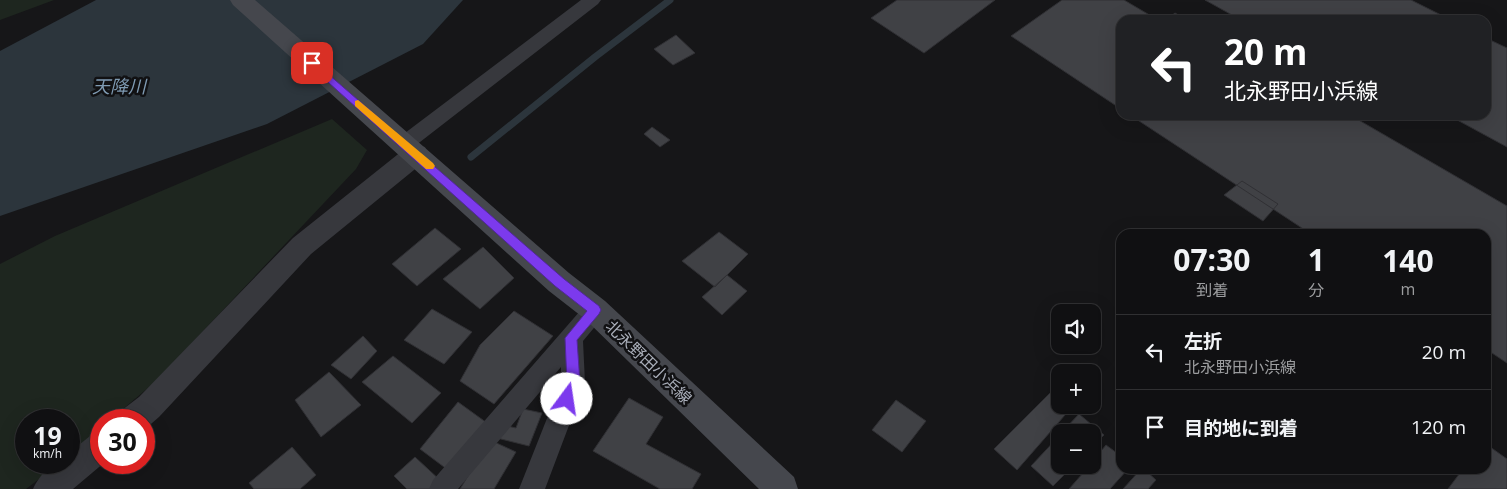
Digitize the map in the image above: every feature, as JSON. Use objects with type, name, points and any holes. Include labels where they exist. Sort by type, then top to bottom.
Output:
[{"type":"main road","name":"北永野田小浜線","points":[[241,0],[559,282],[595,310],[782,489]]},
{"type":"street","points":[[147,409],[302,246],[410,149],[592,0]]},
{"type":"street","points":[[442,489],[595,310]]},
{"type":"street","points":[[532,489],[573,383],[571,338]]},
{"type":"street","points":[[49,489],[90,455]]},
{"type":"shaded area","points":[[0,0],[54,0],[0,20]]},
{"type":"shaded area","points":[[332,119],[367,150],[356,169],[155,382],[123,409],[90,409],[90,437],[80,445],[80,409],[15,409],[15,474],[46,474],[26,489],[0,489],[0,264],[55,236]]},
{"type":"water","name":"天降川","points":[[96,0],[463,0],[423,44],[267,124],[0,216],[0,51]]},
{"type":"building","points":[[897,0],[995,0],[924,53],[871,18]]},
{"type":"building","points":[[1062,0],[1124,0],[1150,15],[1116,15],[1116,106],[1011,36]]},
{"type":"building","points":[[1205,0],[1411,0],[1441,15],[1232,15]]},
{"type":"building","points":[[676,35],[695,53],[673,65],[654,49]]},
{"type":"building","points":[[1491,40],[1507,48],[1507,147],[1457,120],[1491,120]]},
{"type":"building","points":[[1138,120],[1359,120],[1507,206],[1507,363],[1491,352],[1491,229],[1303,229]]},
{"type":"building","points":[[652,127],[670,140],[660,147],[644,134]]},
{"type":"building","points":[[1242,181],[1278,204],[1263,221],[1224,195]]},
{"type":"building","points":[[435,228],[461,249],[417,286],[392,264]]},
{"type":"building","points":[[719,232],[748,254],[715,287],[682,261]]},
{"type":"building","points":[[483,247],[514,278],[480,309],[443,279]]},
{"type":"building","points":[[727,275],[747,291],[722,315],[702,297]]},
{"type":"building","points":[[432,309],[472,332],[444,364],[404,340]]},
{"type":"building","points":[[514,311],[553,336],[494,404],[460,381],[480,345]]},
{"type":"building","points":[[363,336],[377,351],[351,379],[331,365]]},
{"type":"building","points":[[393,356],[441,393],[412,423],[362,382]]},
{"type":"building","points":[[329,372],[361,405],[321,437],[295,400]]},
{"type":"building","points":[[1051,392],[1051,414],[1066,414],[1057,424],[1051,424],[1051,431],[1017,470],[994,449]]},
{"type":"building","points":[[629,398],[663,417],[646,444],[701,474],[692,489],[660,489],[593,451]]},
{"type":"building","points":[[896,400],[926,421],[902,452],[872,430]]},
{"type":"building","points":[[458,402],[487,423],[448,470],[420,449]]},
{"type":"building","points":[[523,409],[542,413],[529,446],[497,438],[503,425],[516,428]]},
{"type":"building","points":[[1079,414],[1091,424],[1070,424]]},
{"type":"building","points":[[490,440],[516,452],[494,489],[460,489]]},
{"type":"building","points":[[1051,445],[1051,474],[1065,474],[1053,486],[1031,466]]},
{"type":"building","points":[[1106,445],[1116,452],[1116,474],[1124,474],[1110,489],[1069,489],[1082,474],[1101,474],[1101,451]]},
{"type":"building","points":[[292,447],[316,475],[300,489],[254,489],[249,483]]},
{"type":"building","points":[[1491,448],[1507,459],[1507,489],[1448,489],[1459,474],[1491,474]]},
{"type":"building","points":[[415,457],[442,482],[436,489],[407,489],[394,476]]},
{"type":"building","points":[[1136,474],[1149,474],[1156,480],[1148,489],[1123,489]]},
{"type":"waterway","points":[[471,157],[595,57],[670,0]]},
{"type":"slow traffic","points":[[358,104],[429,166]]},
{"type":"route","points":[[312,63],[559,282],[595,310],[571,338],[573,383],[567,399]]}]
